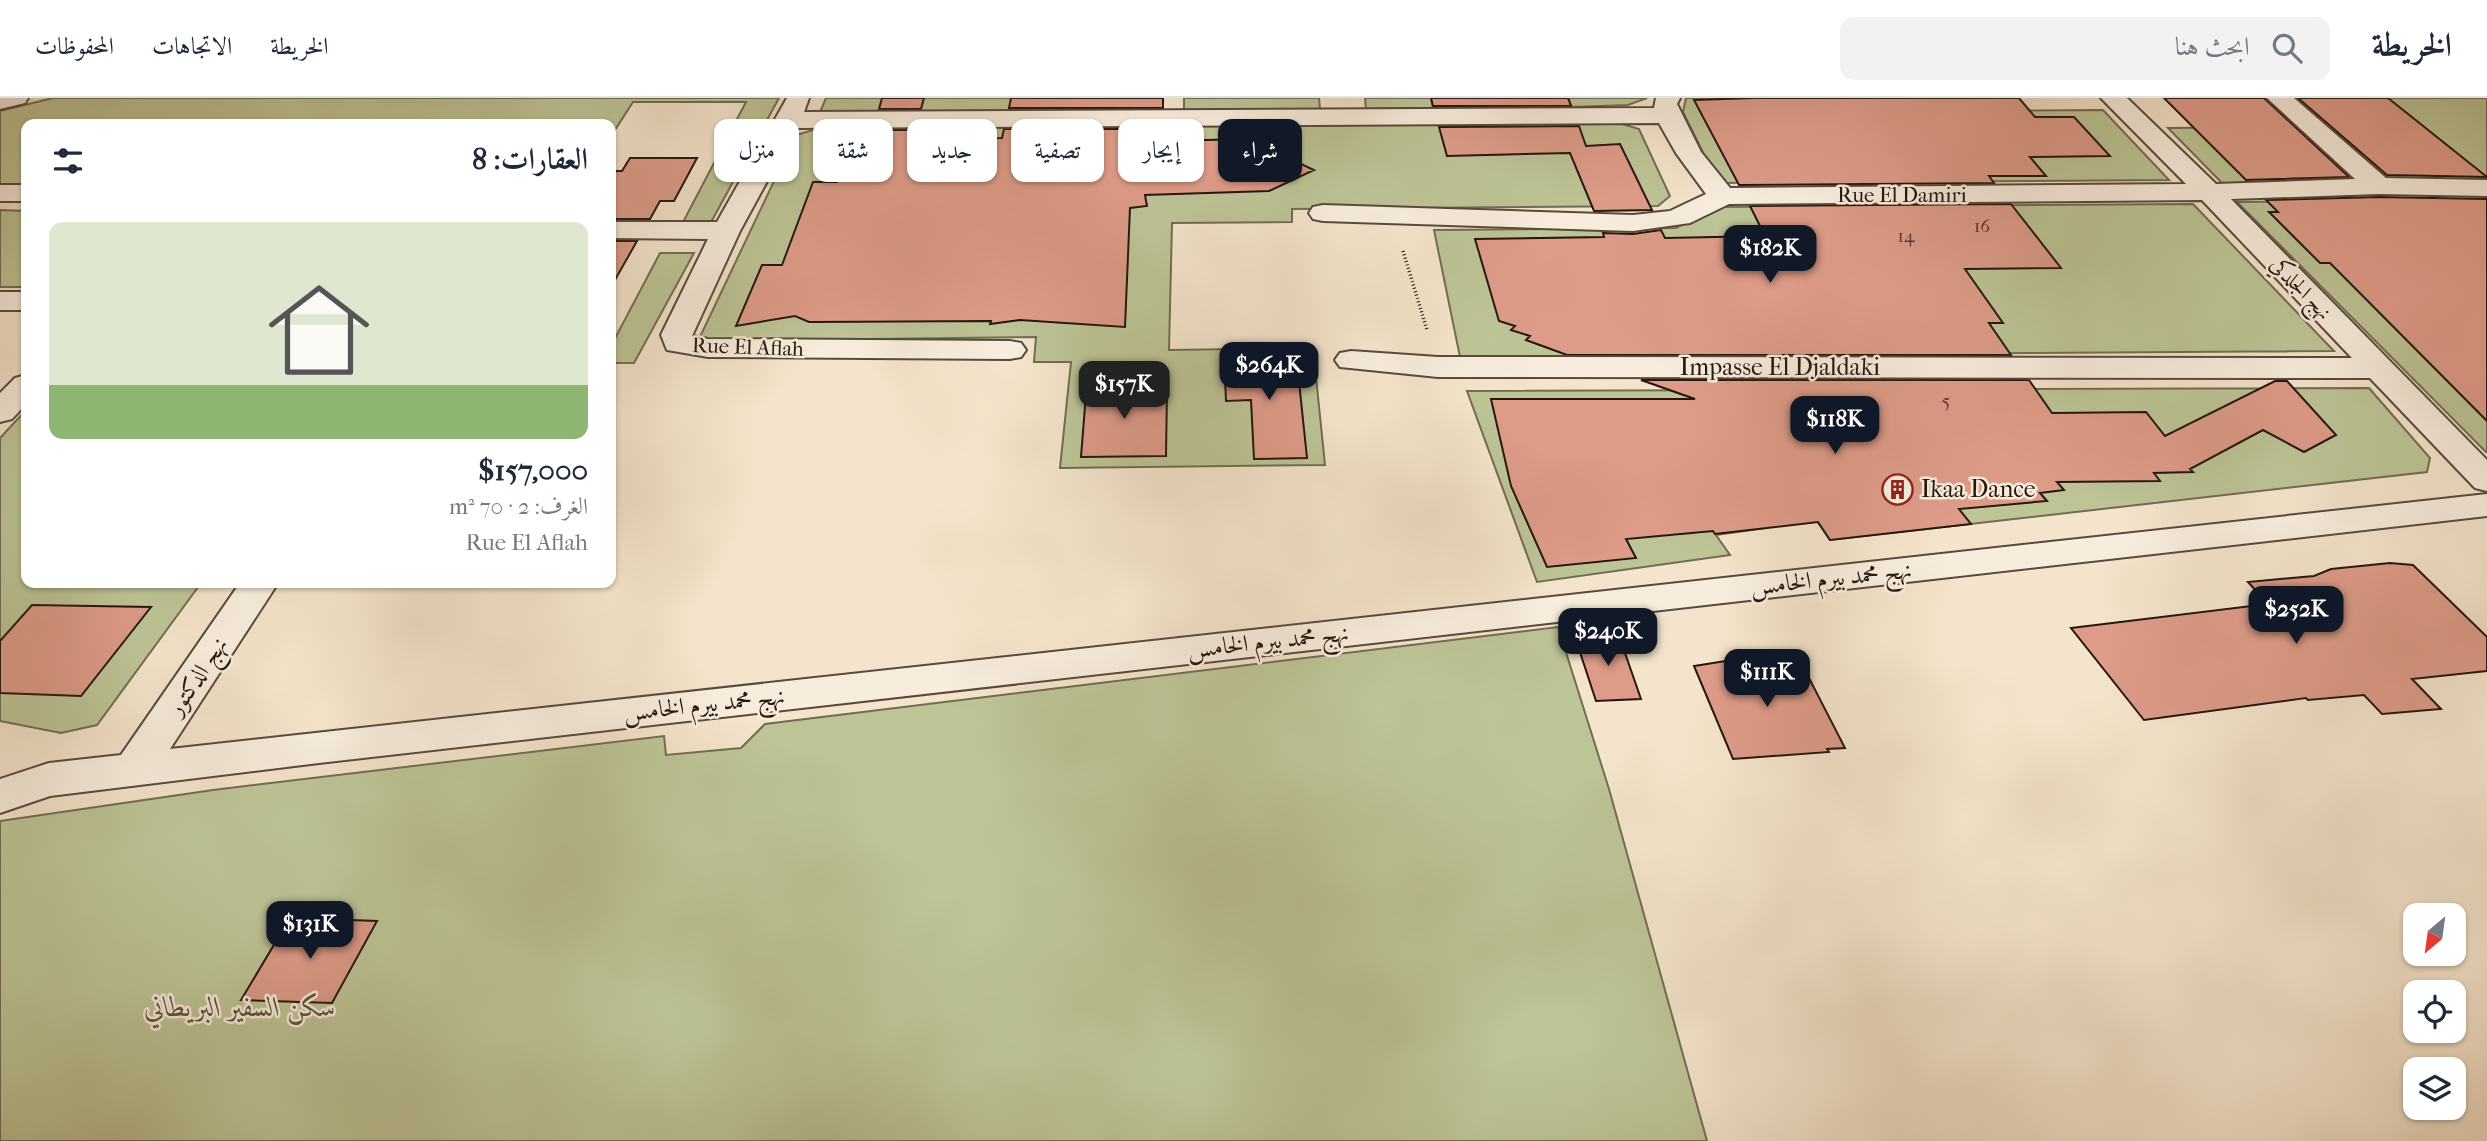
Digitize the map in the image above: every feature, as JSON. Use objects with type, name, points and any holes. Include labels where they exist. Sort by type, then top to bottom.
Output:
[{"type":"street","points":[[0,102],[16,98]]},
{"type":"street","name":"نهج الجلدكي","points":[[2113,98],[2209,192],[2487,480]]},
{"type":"street","points":[[2280,98],[2379,187]]},
{"type":"street","points":[[793,109],[1668,107],[1699,168],[1723,196]]},
{"type":"street","name":"Rue El Aflah","points":[[793,109],[726,231],[676,335],[678,344],[708,348],[1010,350]]},
{"type":"street","name":"Rue El Damiri","points":[[1324,213],[1508,220],[1668,221],[1692,214],[1723,196],[2209,192],[2379,187],[2487,188]]},
{"type":"street","points":[[0,193],[21,193]]},
{"type":"street","points":[[616,230],[726,231]]},
{"type":"street","points":[[0,301],[21,301]]},
{"type":"street","name":"Impasse El Djaldaki","points":[[1351,360],[1438,367],[2377,368]]},
{"type":"street","points":[[0,412],[21,390]]},
{"type":"street","name":"نهج محمد بيرم الخامس","points":[[49,780],[2487,505]]},
{"type":"street","name":"نهج الدكتور","points":[[134,769],[256,588]]},
{"type":"street","points":[[0,771],[49,780]]},
{"type":"street","points":[[0,796],[49,780]]},
{"type":"path","points":[[1392,214],[1438,367]]},
{"type":"green space","points":[[53,98],[779,98],[768,119],[737,119],[746,102],[633,102],[616,128],[616,119],[21,119],[21,185],[0,185],[0,111]]},
{"type":"green space","points":[[826,98],[1063,98],[1061,110],[820,112]]},
{"type":"green space","points":[[1184,98],[1319,98],[1320,109],[1184,110]]},
{"type":"green space","points":[[1365,98],[1431,98],[1433,108],[1366,109]]},
{"type":"green space","points":[[1568,98],[1647,98],[1628,105],[1572,107]]},
{"type":"green space","points":[[1686,98],[1792,98],[1952,111],[2103,110],[2169,180],[1718,183],[1683,112]]},
{"type":"green space","points":[[2291,98],[2487,98],[2487,183],[2390,183]]},
{"type":"green space","points":[[1616,122],[1639,129],[1670,196],[1658,206],[1292,209],[1292,222],[1172,223],[1169,350],[1313,348],[1325,465],[1060,468],[1071,362],[1034,362],[1036,337],[698,341],[774,182],[799,182],[799,134],[813,130],[813,182],[893,182],[893,127],[907,127],[907,182],[997,182],[997,127],[1011,127],[1011,182],[1104,182],[1104,126],[1118,126],[1118,182],[1204,182],[1204,125],[1218,125],[1218,182],[1302,182],[1302,124]]},
{"type":"green space","points":[[2288,127],[2351,183],[2223,184],[2168,128]]},
{"type":"green space","points":[[714,163],[714,182],[733,182],[710,224],[682,224]]},
{"type":"green space","points":[[2487,200],[2487,452],[2486,452],[2237,202]]},
{"type":"green space","points":[[2193,204],[2334,351],[1460,357],[1434,230],[1676,228],[1718,207]]},
{"type":"green space","points":[[0,210],[21,211],[21,287],[0,287]]},
{"type":"green space","points":[[660,253],[694,253],[634,363],[616,363],[616,337]]},
{"type":"green space","points":[[2369,388],[2430,458],[2427,472],[1830,540],[1814,517],[1763,523],[1766,528],[1716,535],[1730,555],[1537,582],[1467,391]]},
{"type":"green space","points":[[21,415],[21,588],[197,588],[97,725],[61,733],[0,721],[0,438]]},
{"type":"green space","name":"سكن السفير البريطاني","points":[[1558,627],[1609,789],[1707,1141],[0,1141],[0,821],[213,790],[664,736],[666,755],[741,748],[765,724]]},
{"type":"building","points":[[882,98],[924,98],[921,109],[879,109]]},
{"type":"building","points":[[1011,98],[1163,98],[1163,108],[1009,108]]},
{"type":"building","points":[[1431,98],[1568,98],[1571,106],[1433,106]]},
{"type":"building","points":[[2019,98],[2035,117],[2074,117],[2110,156],[2030,157],[2046,176],[1989,176],[1994,183],[1739,185],[1694,100]]},
{"type":"building","points":[[2164,98],[2264,98],[2349,177],[2246,180]]},
{"type":"building","points":[[2298,98],[2388,98],[2487,177],[2387,175]]},
{"type":"building","points":[[1579,126],[1586,146],[1620,144],[1652,210],[1594,211],[1570,153],[1447,156],[1439,127]]},
{"type":"building","points":[[1004,129],[1011,129],[1011,182],[1104,182],[1104,129],[1118,129],[1118,182],[1204,182],[1204,140],[1218,140],[1218,182],[1288,182],[1269,191],[1145,195],[1147,206],[1130,208],[1125,327],[1020,320],[990,324],[991,321],[809,322],[795,316],[736,326],[762,265],[782,265],[813,182],[893,182],[893,130],[907,130],[907,182],[997,182],[997,138],[1002,138]]},
{"type":"building","points":[[630,158],[697,158],[674,201],[660,201],[650,219],[616,219],[616,171],[622,171]]},
{"type":"building","points":[[1302,164],[1314,170],[1302,176]]},
{"type":"building","points":[[2379,197],[2487,199],[2487,421],[2330,263],[2320,263],[2269,212],[2278,212],[2266,200]]},
{"type":"building","points":[[2011,204],[2061,268],[1965,269],[2003,323],[1989,323],[2011,355],[1567,355],[1526,340],[1530,336],[1511,330],[1515,326],[1499,321],[1475,239],[1604,237],[1603,233],[1633,234],[1661,230],[1665,238],[1765,236],[1750,206]]},
{"type":"building","points":[[616,241],[637,241],[616,278]]},
{"type":"building","points":[[1296,353],[1307,458],[1254,459],[1251,400],[1226,401],[1224,354]]},
{"type":"building","points":[[1641,380],[2029,380],[2052,413],[2146,412],[2165,436],[2275,381],[2287,381],[2336,435],[2304,452],[2263,430],[2190,469],[2193,472],[2154,473],[2160,481],[2057,482],[2064,490],[2040,493],[2047,501],[1959,509],[1971,524],[1830,540],[1818,522],[1715,534],[1713,531],[1626,539],[1636,558],[1547,567],[1511,486],[1491,399],[1695,399]]},
{"type":"building","points":[[1087,381],[1167,389],[1166,456],[1081,457]]},
{"type":"building","points":[[2390,563],[2413,565],[2487,637],[2487,671],[2412,679],[2441,709],[2382,714],[2364,695],[2308,700],[2306,698],[2144,720],[2071,628],[2268,604],[2248,582],[2314,576],[2331,569]]},
{"type":"building","points":[[32,605],[151,607],[81,696],[0,693],[0,641]]},
{"type":"building","points":[[1617,630],[1641,699],[1596,701],[1576,640]]},
{"type":"building","points":[[1751,657],[1780,661],[1788,678],[1808,676],[1845,748],[1827,749],[1829,752],[1733,759],[1694,666]]},
{"type":"building","points":[[290,918],[377,921],[332,1003],[241,1000]]},
{"type":"place","name":"Ikaa Dance","points":[[1898,489]]}]
